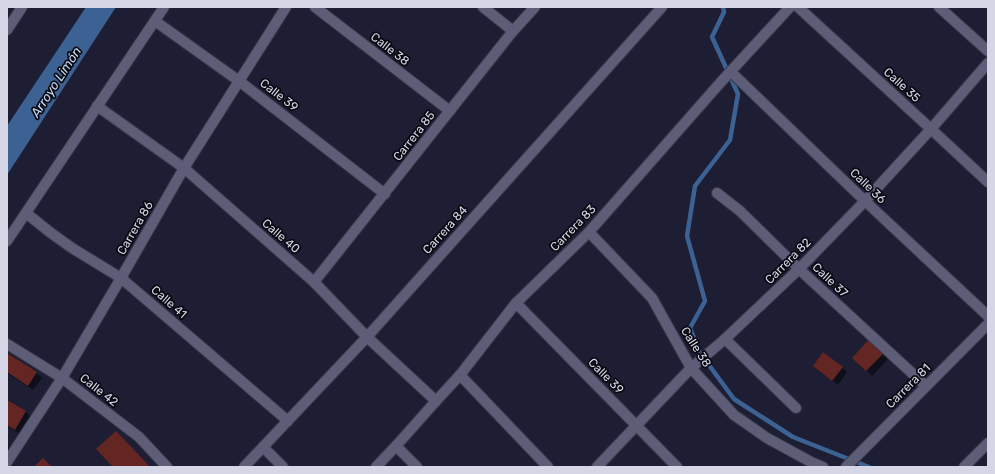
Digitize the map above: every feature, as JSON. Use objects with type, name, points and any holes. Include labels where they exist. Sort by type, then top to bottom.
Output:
[{"type":"street","points":[[7,30],[22,7]]},
{"type":"street","points":[[7,241],[164,7]]},
{"type":"street","name":"Carrera 86","points":[[7,463],[62,378],[184,168],[286,7]]},
{"type":"street","name":"Calle 38","points":[[315,7],[450,111]]},
{"type":"street","points":[[483,7],[513,32]]},
{"type":"street","name":"Carrera 85","points":[[314,282],[534,7]]},
{"type":"street","name":"Carrera 84","points":[[244,467],[367,337],[662,7]]},
{"type":"street","name":"Carrera 83","points":[[376,467],[460,375],[516,302],[588,232],[720,83],[790,7]]},
{"type":"street","name":"Calle 35","points":[[798,7],[988,182]]},
{"type":"street","points":[[939,7],[988,51]]},
{"type":"street","name":"Calle 39","points":[[155,21],[239,81],[385,194]]},
{"type":"street","name":"Carrera 82","points":[[597,467],[694,366],[800,269],[931,129],[988,63]]},
{"type":"street","name":"Calle 36","points":[[730,73],[988,316]]},
{"type":"street","name":"Calle 40","points":[[97,106],[184,168],[314,282],[367,337],[436,401]]},
{"type":"street","name":"Calle 37","points":[[717,193],[740,211],[926,386]]},
{"type":"street","name":"Calle 41","points":[[26,213],[72,248],[121,278],[288,421]]},
{"type":"street","name":"Calle 38","points":[[588,232],[652,298],[694,366],[734,415],[767,438],[822,467]]},
{"type":"street","name":"Calle 39","points":[[516,302],[677,467]]},
{"type":"street","name":"Carrera 81","points":[[846,467],[988,324]]},
{"type":"street","points":[[725,339],[796,408]]},
{"type":"street","name":"Calle 42","points":[[7,344],[62,378],[139,437],[167,467]]},
{"type":"street","points":[[460,375],[548,467]]},
{"type":"street","points":[[964,467],[988,443]]},
{"type":"street","points":[[396,446],[417,467]]},
{"type":"street","points":[[262,447],[283,467]]},
{"type":"street","points":[[7,463],[10,467]]},
{"type":"water","name":"Arroyo Limón","points":[[86,7],[116,7],[7,175],[7,126]]},
{"type":"building","points":[[869,339],[884,353],[866,371],[852,358]]},
{"type":"building","points":[[823,352],[843,367],[832,381],[813,366]]},
{"type":"building","points":[[7,353],[37,372],[28,386],[7,372]]},
{"type":"building","points":[[7,400],[26,411],[15,430],[7,425]]},
{"type":"building","points":[[116,431],[150,467],[113,467],[96,449]]},
{"type":"building","points":[[43,458],[52,467],[34,467]]},
{"type":"waterway","points":[[723,7],[724,12],[712,37],[738,94],[730,140],[695,186],[687,236],[705,301],[690,328],[700,353],[734,399],[793,437],[869,467]]}]
